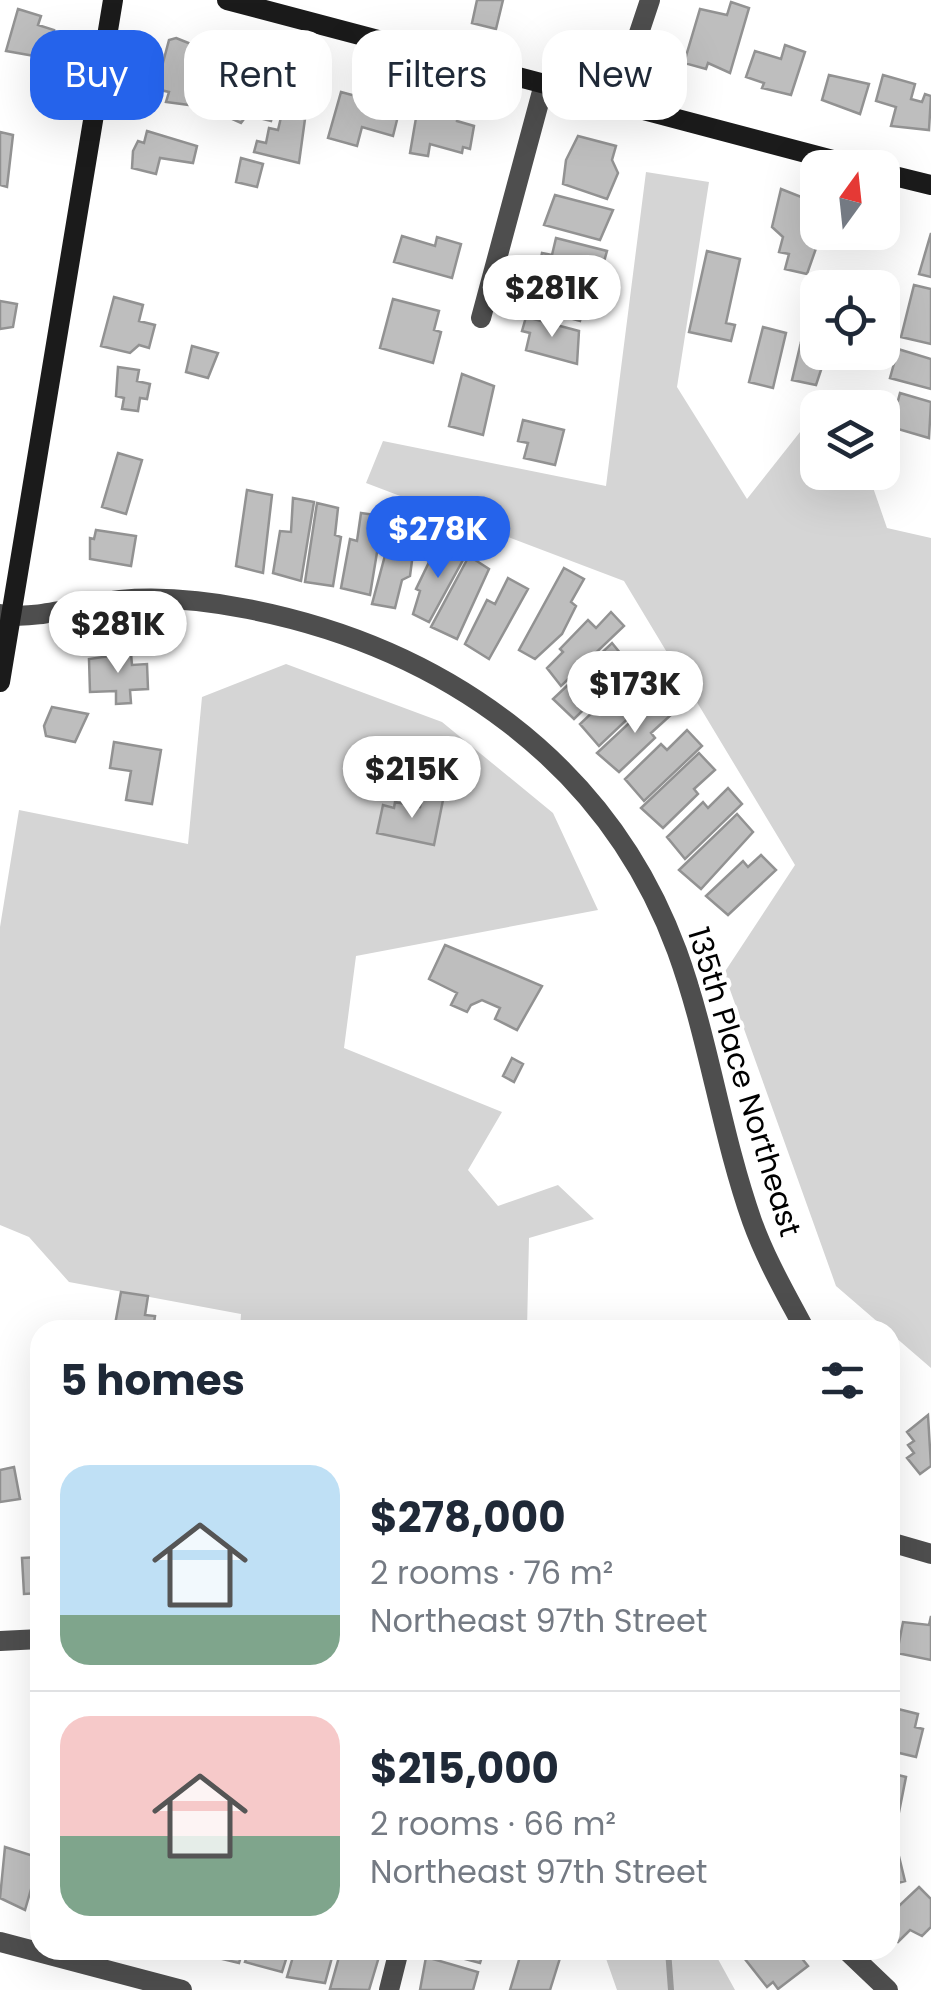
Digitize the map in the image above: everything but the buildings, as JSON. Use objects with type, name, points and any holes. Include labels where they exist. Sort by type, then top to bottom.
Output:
[{"type":"street","points":[[0,682],[5,615],[113,0]]},
{"type":"street","points":[[226,0],[542,83]]},
{"type":"street","points":[[640,30],[650,0]]},
{"type":"street","points":[[481,318],[542,91]]},
{"type":"street","points":[[683,120],[800,151]]},
{"type":"street","points":[[900,177],[931,185]]},
{"type":"street","name":"135th Place Northeast","points":[[5,615],[122,600],[173,599],[245,608],[375,644],[431,670],[524,736],[587,796],[628,850],[678,953],[756,1231],[800,1320]]},
{"type":"street","points":[[900,1545],[931,1554]]},
{"type":"street","points":[[0,1642],[30,1640]]},
{"type":"street","points":[[0,1942],[30,1950]]},
{"type":"street","points":[[68,1960],[182,1990]]},
{"type":"street","points":[[389,1990],[396,1960]]},
{"type":"street","points":[[857,1960],[887,1989]]},
{"type":"shaded area","points":[[646,172],[709,182],[677,387],[747,499],[800,432],[800,490],[874,490],[887,528],[931,538],[931,1368],[900,1341],[900,1320],[875,1320],[836,1286],[724,973],[795,865],[624,581],[366,483],[383,441],[606,486]]},
{"type":"shaded area","points":[[286,664],[442,722],[553,813],[598,910],[356,956],[344,1048],[502,1112],[468,1170],[498,1206],[558,1185],[594,1219],[529,1238],[527,1320],[241,1320],[241,1314],[69,1282],[29,1237],[0,1225],[0,927],[19,810],[188,844],[202,697]]},
{"type":"shaded area","points":[[606,1960],[718,1960],[735,1990],[617,1990]]},
{"type":"waterway","points":[[669,1960],[671,1990]]}]
